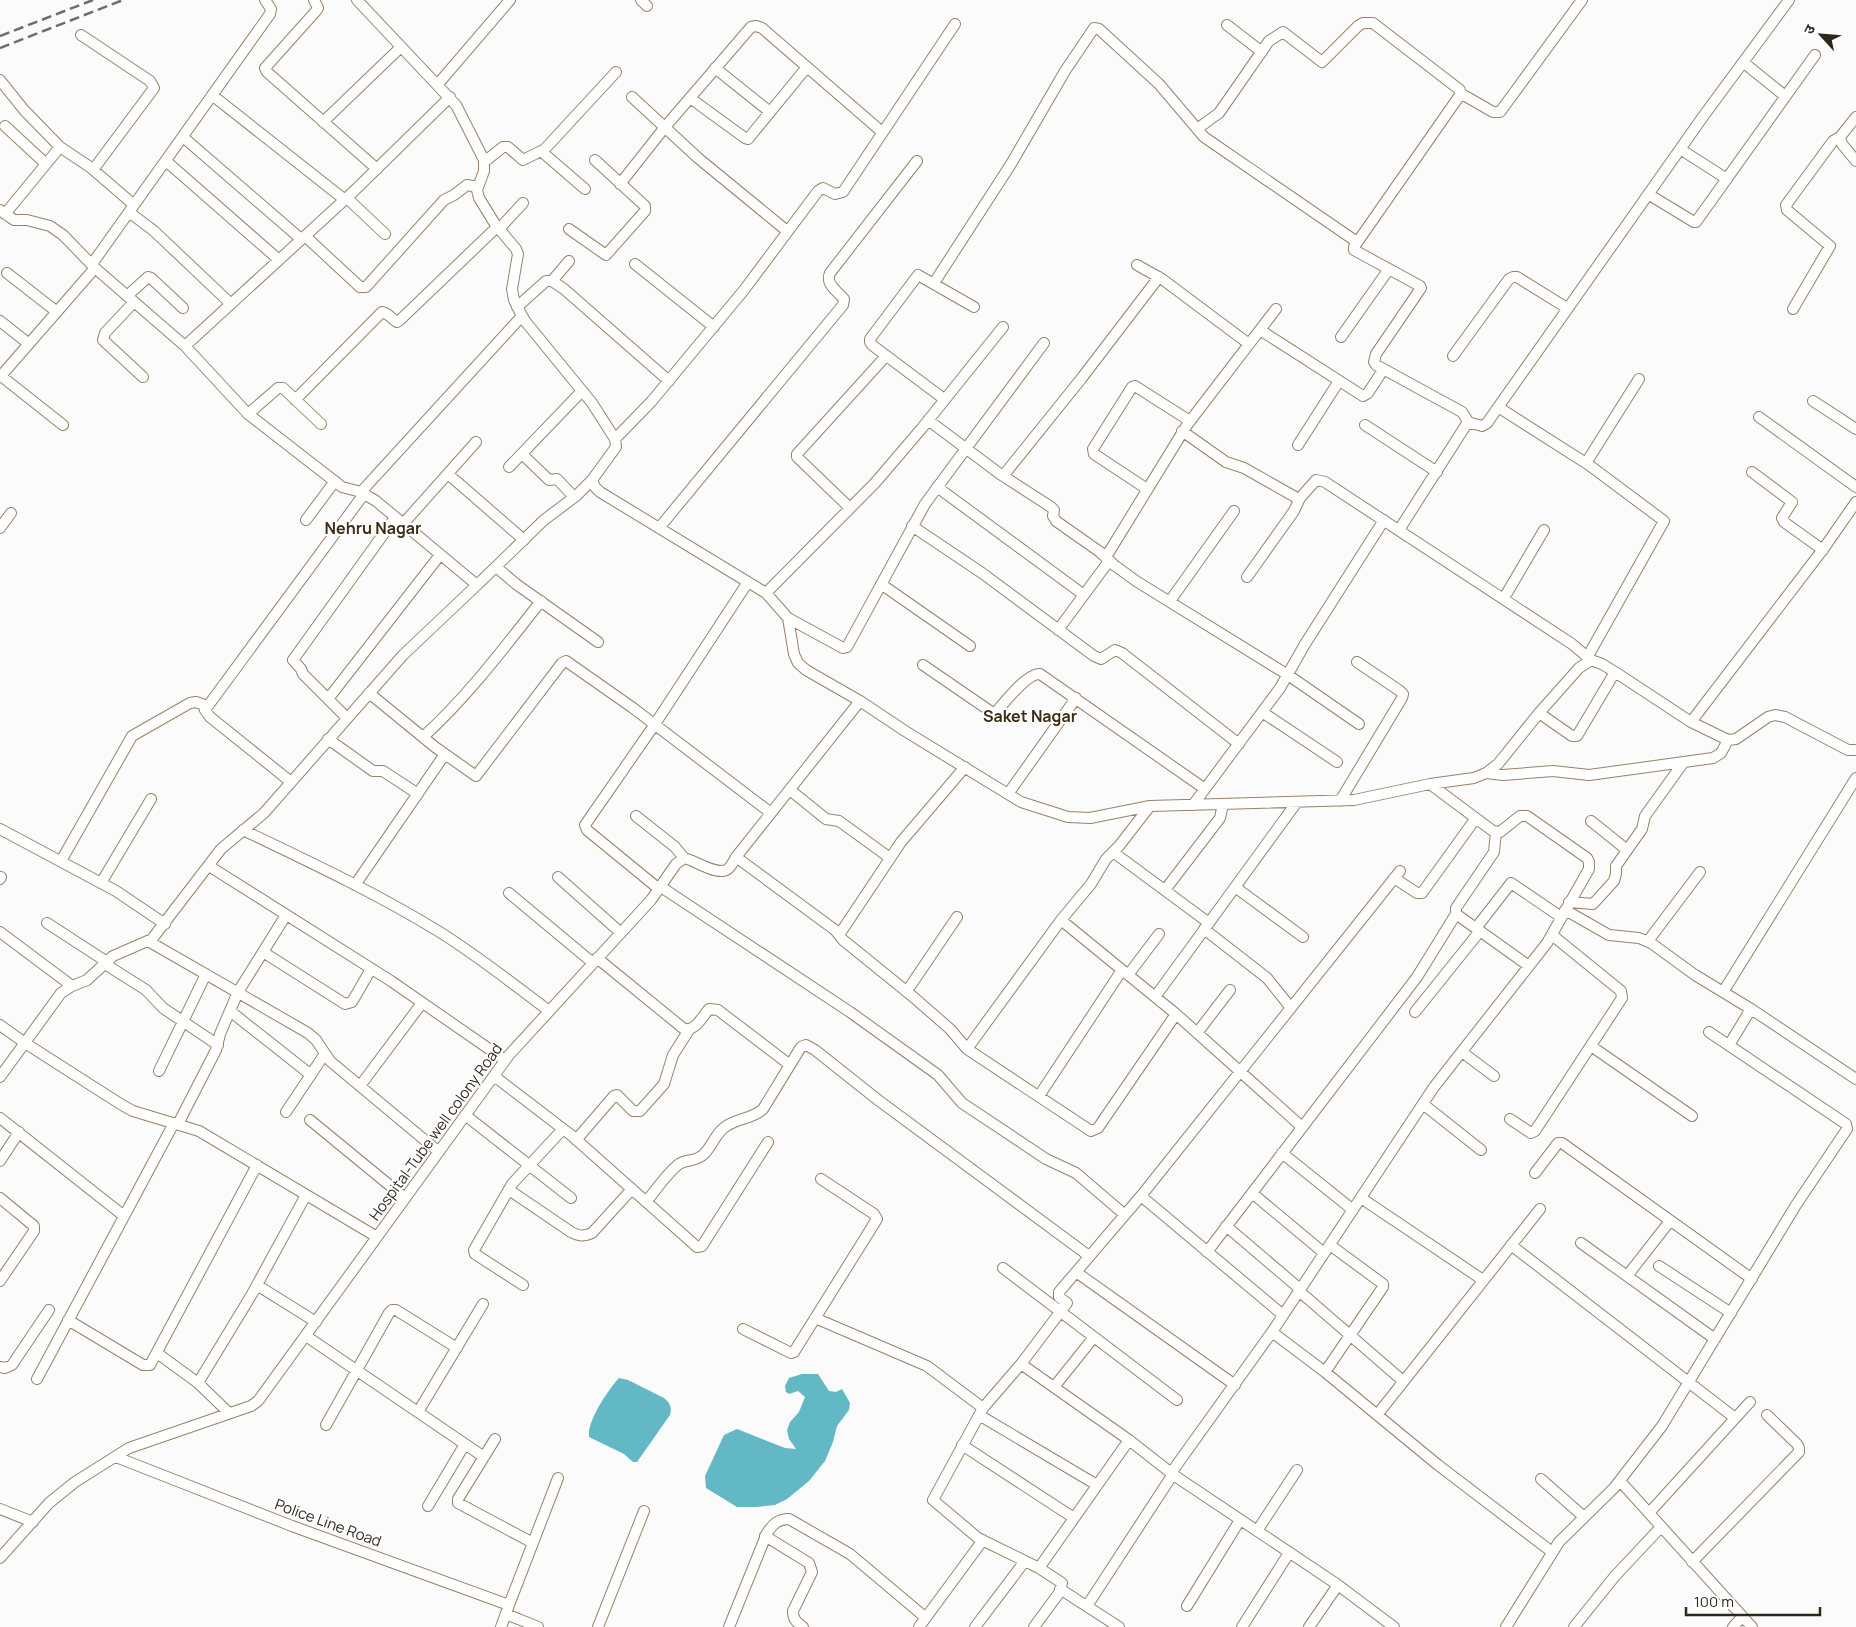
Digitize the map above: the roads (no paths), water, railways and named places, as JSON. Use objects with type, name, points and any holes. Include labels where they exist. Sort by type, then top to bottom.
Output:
[{"type":"street","points":[[63,425],[0,377],[94,266],[132,208],[270,14],[270,9],[265,0]]},
{"type":"street","points":[[314,0],[318,8],[316,11],[265,68],[267,72],[377,169]]},
{"type":"street","points":[[438,84],[510,0]]},
{"type":"street","points":[[1197,129],[1219,113],[1272,38],[1283,32],[1322,62],[1363,23],[1373,23],[1460,92],[1493,112],[1500,112],[1582,0]]},
{"type":"street","points":[[1460,92],[1354,247],[1356,252],[1421,288],[1376,354],[1374,362],[1376,366],[1462,412],[1469,423],[1484,426],[1680,149],[1789,0]]},
{"type":"street","points":[[0,1077],[61,993],[86,980],[113,956],[152,939],[222,849],[264,813],[403,655],[544,520],[574,497],[592,480],[616,447],[615,440],[582,391],[520,312],[512,289],[518,254],[498,228],[479,198],[478,187],[484,171],[484,162],[459,109],[438,84],[401,47],[363,2]]},
{"type":"street","points":[[615,440],[669,381],[714,327],[818,191],[823,188],[835,194],[843,192],[955,24]]},
{"type":"street","points":[[620,184],[715,68],[751,27],[756,26],[762,28],[882,132]]},
{"type":"street","points":[[1227,26],[1262,52]]},
{"type":"street","points":[[934,283],[1011,164],[1065,71],[1094,28],[1099,29],[1154,79],[1204,137],[1357,242]]},
{"type":"street","points":[[82,35],[150,81],[154,88],[93,170]]},
{"type":"street","points":[[324,122],[401,47]]},
{"type":"street","points":[[1648,194],[1696,222],[1814,55]]},
{"type":"street","points":[[1743,62],[1785,96]]},
{"type":"street","points":[[690,98],[748,139],[806,66]]},
{"type":"street","points":[[715,68],[770,112]]},
{"type":"street","points":[[484,162],[504,146],[524,160],[539,151],[544,151],[616,72]]},
{"type":"street","points":[[0,80],[24,110],[60,147],[93,170],[230,304]]},
{"type":"street","points":[[212,95],[346,199],[385,234]]},
{"type":"street","points":[[632,96],[709,167],[787,231]]},
{"type":"street","points":[[185,346],[346,199],[450,97]]},
{"type":"street","points":[[1793,309],[1830,246],[1786,210],[1786,206],[1833,141],[1840,137],[1856,117]]},
{"type":"street","points":[[5,126],[46,164]]},
{"type":"street","points":[[183,137],[360,287],[366,288],[444,200],[467,184],[478,187]]},
{"type":"street","points":[[1840,137],[1842,144],[1856,160]]},
{"type":"street","points":[[60,147],[3,212],[14,220],[28,220],[50,226],[63,235],[94,266],[185,346],[248,414],[342,487],[362,493],[376,501],[477,585]]},
{"type":"street","points":[[1680,149],[1727,179]]},
{"type":"street","points":[[544,151],[585,189]]},
{"type":"street","points":[[569,229],[604,254],[608,254],[646,208],[595,160]]},
{"type":"street","points":[[659,528],[843,305],[844,299],[830,284],[828,277],[830,273],[917,160]]},
{"type":"street","points":[[166,161],[280,260]]},
{"type":"street","points":[[295,400],[382,312],[385,312],[398,322],[523,203]]},
{"type":"street","points":[[552,281],[569,262]]},
{"type":"street","points":[[635,264],[714,327]]},
{"type":"street","points":[[1137,265],[1159,277],[1249,344]]},
{"type":"street","points":[[1341,337],[1389,269]]},
{"type":"street","points":[[7,273],[57,312]]},
{"type":"street","points":[[944,399],[872,345],[870,339],[916,276],[934,283],[974,307]]},
{"type":"street","points":[[143,376],[103,340],[105,332],[148,277],[183,308]]},
{"type":"street","points":[[1003,476],[1081,379],[1159,277]]},
{"type":"street","points":[[1453,356],[1509,279],[1513,277],[1517,277],[1567,308]]},
{"type":"street","points":[[291,782],[210,716],[205,710],[207,706],[362,493],[546,281],[552,281],[564,289],[669,381]]},
{"type":"street","points":[[1058,630],[1084,596],[1108,559],[1182,431],[1276,309]]},
{"type":"street","points":[[0,321],[29,344]]},
{"type":"street","points":[[766,593],[880,476],[1003,327]]},
{"type":"street","points":[[1260,330],[1363,396],[1368,393],[1383,370]]},
{"type":"street","points":[[592,480],[600,492],[766,593],[788,618],[845,648],[912,526],[937,487],[1044,343]]},
{"type":"street","points":[[850,508],[796,454],[886,356]]},
{"type":"street","points":[[1586,463],[1639,379]]},
{"type":"street","points":[[1298,445],[1338,381]]},
{"type":"street","points":[[1147,489],[1094,454],[1093,449],[1132,387],[1135,386],[1190,421]]},
{"type":"street","points":[[248,414],[278,388],[283,388],[321,424]]},
{"type":"street","points":[[509,467],[582,391]]},
{"type":"street","points":[[1813,401],[1856,429]]},
{"type":"street","points":[[788,618],[794,654],[798,663],[806,670],[860,701],[1021,802],[1068,817],[1090,818],[1150,806],[1354,800],[1430,784],[1474,778],[1486,773],[1498,764],[1539,713],[1589,658],[1664,521],[1586,463],[1498,407]]},
{"type":"street","points":[[1759,417],[1856,487]]},
{"type":"street","points":[[928,420],[1003,476],[1051,507],[1054,510],[1053,516],[1056,521],[1148,589],[1288,675],[1359,724]]},
{"type":"street","points":[[1399,530],[1469,423]]},
{"type":"street","points":[[1365,425],[1436,472]]},
{"type":"street","points":[[1182,431],[1226,462],[1244,468],[1293,497],[1300,498]]},
{"type":"street","points":[[347,718],[303,674],[293,660],[399,521],[448,474],[476,442]]},
{"type":"street","points":[[522,454],[549,480],[557,479],[574,497]]},
{"type":"street","points":[[1752,472],[1790,499],[1792,504],[1782,520],[1823,550]]},
{"type":"street","points":[[448,474],[524,540]]},
{"type":"street","points":[[1247,577],[1294,511],[1300,498],[1319,479],[1504,598],[1589,658],[1615,672],[1691,722],[1728,740],[1736,739],[1775,714],[1785,717],[1848,750],[1856,750]]},
{"type":"street","points":[[306,520],[335,481]]},
{"type":"street","points":[[937,487],[1084,596]]},
{"type":"street","points":[[1691,722],[1823,550],[1856,502]]},
{"type":"street","points":[[1170,601],[1234,511]]},
{"type":"street","points":[[0,528],[6,515]]},
{"type":"street","points":[[1193,805],[1288,675],[1305,644],[1384,520]]},
{"type":"street","points":[[912,526],[1098,658],[1101,659],[1112,651],[1122,653],[1238,744]]},
{"type":"street","points":[[1504,598],[1544,530]]},
{"type":"street","points":[[328,699],[440,555]]},
{"type":"street","points":[[496,567],[516,584],[598,642]]},
{"type":"street","points":[[748,582],[655,724],[585,825],[587,830],[660,888],[850,1012],[938,1075],[962,1103],[1046,1159],[1076,1173],[1125,1215]]},
{"type":"street","points":[[881,584],[970,646]]},
{"type":"street","points":[[423,737],[441,721],[483,674],[541,601]]},
{"type":"street","points":[[369,693],[445,754],[474,775],[478,775],[564,662],[569,662],[655,724],[771,813]]},
{"type":"street","points":[[1340,801],[1402,698],[1400,691],[1357,662]]},
{"type":"street","points":[[923,665],[993,712],[996,712],[1029,677],[1038,673],[1053,681],[1205,789]]},
{"type":"street","points":[[1539,713],[1572,736],[1577,736],[1615,672]]},
{"type":"street","points":[[1008,794],[1076,698]]},
{"type":"street","points":[[636,816],[675,847],[684,858],[694,860],[716,872],[729,869],[736,857],[860,701]]},
{"type":"street","points":[[61,861],[132,736],[190,703],[196,702],[207,706]]},
{"type":"street","points":[[1262,712],[1337,762]]},
{"type":"street","points":[[328,739],[373,771],[383,771],[418,794]]},
{"type":"street","points":[[1486,773],[1503,775],[1553,771],[1589,775],[1683,763],[1718,756],[1728,740]]},
{"type":"street","points":[[355,885],[445,754]]},
{"type":"street","points":[[1565,910],[1595,902],[1614,881],[1616,866],[1642,828],[1645,816],[1683,763]]},
{"type":"street","points":[[839,935],[890,858],[965,767]]},
{"type":"street","points":[[1724,992],[1856,778]]},
{"type":"street","points":[[1087,1606],[1172,1474],[1272,1332],[1423,1104],[1552,935],[1589,869],[1587,858],[1527,816],[1520,816],[1500,832],[1496,832],[1430,784]]},
{"type":"street","points":[[790,790],[826,819],[839,821],[890,858]]},
{"type":"street","points":[[101,883],[151,798]]},
{"type":"street","points":[[1155,996],[1297,802]]},
{"type":"street","points":[[1164,890],[1220,818],[1223,804]]},
{"type":"street","points":[[967,1049],[1061,920],[1091,884],[1106,859],[1150,806]]},
{"type":"street","points":[[1034,1627],[1060,1589],[1062,1583],[1038,1568],[982,1540],[933,1500],[962,1445],[981,1412],[1021,1364],[1067,1303],[1060,1297],[1059,1292],[1141,1196],[1397,875],[1417,893],[1422,893],[1476,818]]},
{"type":"street","points":[[1591,821],[1627,850]]},
{"type":"street","points":[[0,829],[138,904],[165,924]]},
{"type":"street","points":[[244,830],[355,885],[440,933],[477,957],[550,1011]]},
{"type":"street","points":[[1207,1252],[1417,977],[1456,914],[1456,908],[1495,850],[1496,832]]},
{"type":"street","points":[[1113,852],[1164,890],[1267,978],[1290,1008]]},
{"type":"street","points":[[736,857],[835,930],[950,1029],[967,1049],[1091,1131],[1098,1128],[1176,1014]]},
{"type":"street","name":"Hospital-Tube well colony Road","points":[[0,1558],[48,1503],[75,1482],[129,1448],[251,1406],[258,1401],[505,1060],[621,933],[660,888],[676,864],[684,858]]},
{"type":"street","points":[[209,866],[371,969],[505,1060]]},
{"type":"street","points":[[1648,941],[1700,872]]},
{"type":"street","points":[[558,877],[621,933]]},
{"type":"street","points":[[1414,1012],[1478,930],[1511,883],[1609,935],[1639,938],[1648,941],[1856,1079]]},
{"type":"street","points":[[1235,887],[1303,937]]},
{"type":"street","points":[[509,892],[595,961],[684,1029],[689,1030]]},
{"type":"street","points":[[37,1379],[218,1045],[220,1034],[238,992],[286,914]]},
{"type":"street","points":[[1456,914],[1529,966]]},
{"type":"street","points":[[907,991],[957,917]]},
{"type":"street","points":[[1061,920],[1176,1014],[1302,1127]]},
{"type":"street","points":[[48,923],[146,990],[163,1008],[218,1045]]},
{"type":"street","points":[[0,932],[72,986]]},
{"type":"street","points":[[1039,1096],[1125,972],[1159,934]]},
{"type":"street","points":[[1510,1119],[1533,1133],[1623,994],[1552,935]]},
{"type":"street","points":[[148,941],[308,1033],[316,1040],[324,1055],[439,1152]]},
{"type":"street","points":[[263,952],[345,1004],[352,1002],[371,969]]},
{"type":"street","points":[[159,1071],[206,974]]},
{"type":"street","points":[[1197,1033],[1230,990]]},
{"type":"street","points":[[360,1086],[422,1003]]},
{"type":"street","points":[[576,1140],[614,1096],[617,1095],[621,1098],[633,1111],[640,1111],[664,1084],[669,1073],[673,1055],[689,1030],[694,1028],[709,1009],[718,1010],[790,1065]]},
{"type":"street","points":[[1729,1045],[1751,1009]]},
{"type":"street","points":[[230,1011],[311,1075]]},
{"type":"street","points":[[0,1024],[25,1043],[122,1106],[199,1131],[377,1237]]},
{"type":"street","points":[[1506,1627],[1552,1552],[1564,1536],[1620,1481],[1662,1426],[1796,1205],[1847,1129],[1847,1126],[1709,1032]]},
{"type":"street","points":[[646,1202],[677,1166],[682,1162],[695,1160],[702,1156],[725,1127],[757,1115],[764,1109],[801,1047],[806,1045],[1090,1256]]},
{"type":"street","points":[[1591,1046],[1692,1116]]},
{"type":"street","points":[[1462,1052],[1494,1076]]},
{"type":"street","points":[[286,1112],[324,1055]]},
{"type":"street","points":[[494,1076],[576,1140],[700,1248],[768,1142]]},
{"type":"street","points":[[1423,1104],[1481,1150]]},
{"type":"street","points":[[465,1115],[572,1198]]},
{"type":"street","points":[[0,1118],[124,1216]]},
{"type":"street","points":[[310,1120],[405,1198]]},
{"type":"street","points":[[523,1285],[475,1254],[474,1250],[509,1190],[529,1165],[563,1130]]},
{"type":"street","points":[[0,1161],[19,1132]]},
{"type":"street","points":[[1535,1173],[1558,1143],[1562,1143],[1752,1279]]},
{"type":"street","points":[[1282,1153],[1353,1210]]},
{"type":"street","points":[[68,1320],[144,1365],[150,1365],[257,1166]]},
{"type":"street","points":[[743,1330],[790,1353],[796,1350],[877,1219],[874,1214],[821,1179]]},
{"type":"street","points":[[509,1190],[570,1232],[579,1236],[585,1236],[592,1233],[632,1189]]},
{"type":"street","points":[[1252,1193],[1327,1249],[1382,1284],[1382,1291],[1325,1372]]},
{"type":"street","points":[[198,1383],[257,1285],[306,1195]]},
{"type":"street","points":[[1141,1196],[1283,1315]]},
{"type":"street","points":[[0,1198],[34,1226],[34,1230],[0,1281]]},
{"type":"street","points":[[1361,1198],[1483,1280]]},
{"type":"street","points":[[1377,1415],[1540,1209]]},
{"type":"street","points":[[1627,1276],[1670,1221]]},
{"type":"street","points":[[1226,1226],[1404,1381]]},
{"type":"street","points":[[1581,1243],[1715,1339]]},
{"type":"street","points":[[1511,1245],[1736,1418]]},
{"type":"street","points":[[1659,1266],[1731,1313]]},
{"type":"street","points":[[1003,1268],[1177,1400]]},
{"type":"street","points":[[1076,1272],[1235,1385]]},
{"type":"street","points":[[257,1285],[316,1322]]},
{"type":"street","points":[[418,1412],[483,1304]]},
{"type":"street","points":[[0,1367],[5,1368],[12,1365],[49,1310]]},
{"type":"street","points":[[326,1425],[389,1312],[392,1310],[396,1310],[457,1348]]},
{"type":"street","points":[[816,1318],[927,1366],[981,1412],[1097,1486]]},
{"type":"street","points":[[1272,1332],[1325,1372],[1438,1465],[1552,1552]]},
{"type":"street","points":[[306,1336],[484,1457]]},
{"type":"street","points":[[1054,1387],[1094,1337]]},
{"type":"street","points":[[158,1352],[198,1383],[228,1413]]},
{"type":"street","points":[[1021,1364],[1130,1440],[1172,1474],[1338,1585],[1387,1625]]},
{"type":"street","points":[[1649,1512],[1750,1402]]},
{"type":"street","points":[[1692,1562],[1798,1452],[1797,1444],[1767,1416]]},
{"type":"street","points":[[495,1439],[458,1499],[458,1503],[533,1543]]},
{"type":"street","points":[[1038,1568],[1130,1440]]},
{"type":"street","points":[[428,1506],[465,1444]]},
{"type":"street","points":[[962,1445],[1074,1518]]},
{"type":"street","name":"Police Line Road","points":[[116,1457],[508,1610],[538,1627]]},
{"type":"street","points":[[1257,1531],[1297,1470]]},
{"type":"street","points":[[501,1627],[558,1478]]},
{"type":"street","points":[[1541,1479],[1584,1517]]},
{"type":"street","points":[[1620,1481],[1752,1627]]},
{"type":"street","points":[[0,1509],[33,1522]]},
{"type":"street","points":[[598,1627],[644,1511]]},
{"type":"street","points":[[729,1627],[765,1536],[774,1523],[782,1519],[789,1519],[850,1554],[926,1618]]},
{"type":"street","points":[[1187,1606],[1240,1520]]},
{"type":"street","points":[[1574,1627],[1615,1576],[1662,1527]]},
{"type":"street","points":[[765,1536],[809,1563],[812,1567],[812,1572],[793,1610],[793,1617],[803,1627]]},
{"type":"street","points":[[919,1627],[982,1540]]},
{"type":"street","points":[[1242,1627],[1289,1553]]},
{"type":"street","points":[[976,1627],[1024,1561]]},
{"type":"street","points":[[1309,1627],[1338,1585]]},
{"type":"street","points":[[1060,1589],[1087,1606],[1106,1623],[1119,1627]]},
{"type":"street","points":[[1733,1627],[1742,1617]]},
{"type":"water","points":[[802,1374],[818,1374],[829,1391],[836,1392],[842,1389],[850,1403],[849,1410],[837,1426],[825,1461],[809,1481],[787,1499],[775,1505],[756,1507],[737,1507],[706,1488],[705,1476],[724,1435],[737,1429],[785,1448],[796,1449],[789,1439],[787,1430],[790,1422],[799,1412],[805,1397],[798,1391],[789,1394],[786,1392],[785,1386],[789,1378]]},
{"type":"water","points":[[619,1378],[628,1380],[664,1398],[671,1407],[670,1415],[637,1462],[633,1462],[624,1454],[589,1437],[589,1430],[595,1414],[609,1390]]},
{"type":"railway","points":[[0,36],[93,0]]},
{"type":"railway","points":[[0,48],[123,0]]},
{"type":"district","name":"Nehru Nagar","points":[[373,528]]},
{"type":"district","name":"Saket Nagar","points":[[1030,716]]}]
